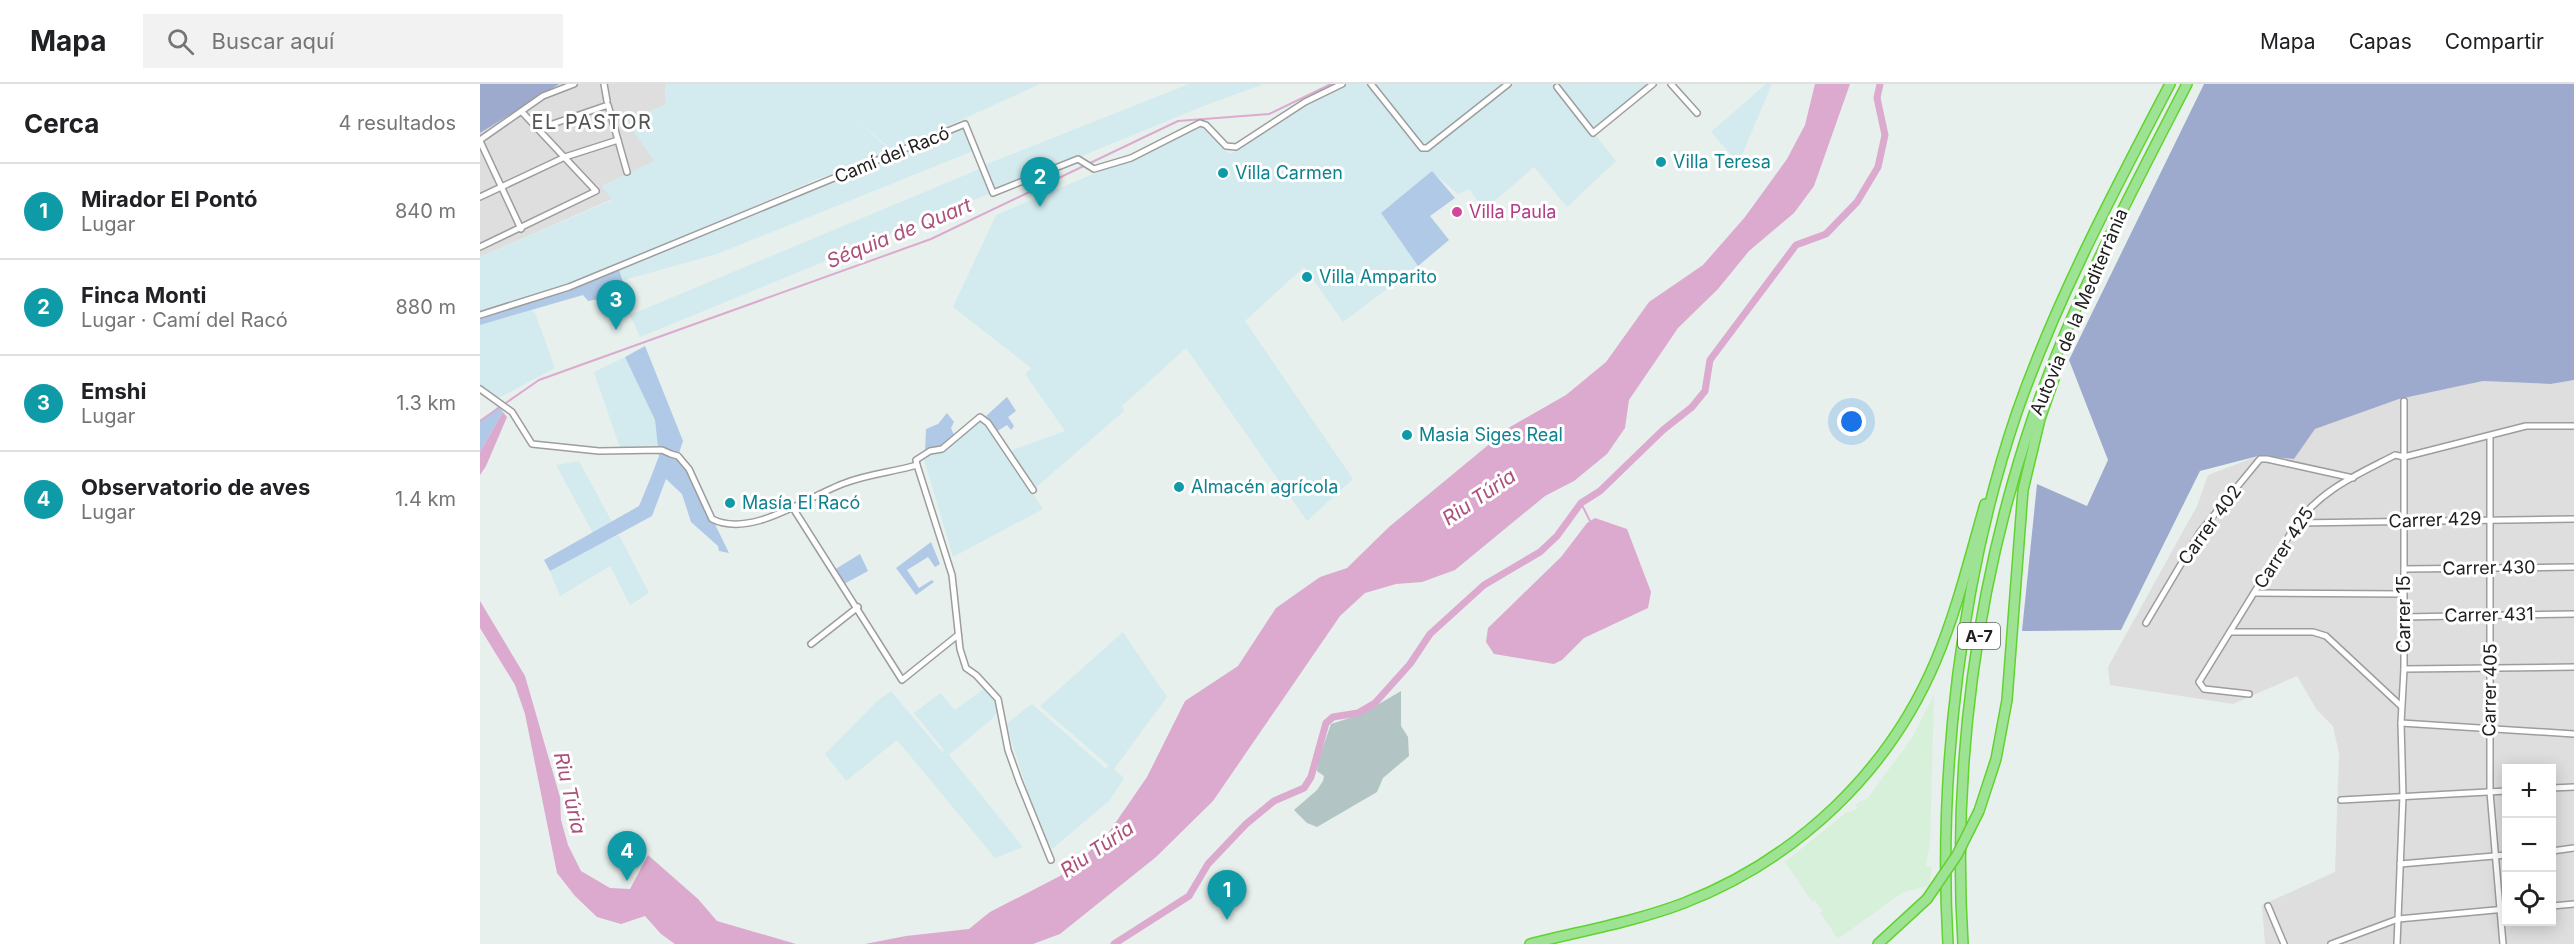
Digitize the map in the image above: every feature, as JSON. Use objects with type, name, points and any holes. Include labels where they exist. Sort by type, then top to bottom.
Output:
[{"type":"highway","name":"Autovia de la Mediterrània","points":[[1948,944],[1946,832],[1954,710],[1965,630],[1994,489],[2017,413],[2070,280],[2170,84]]},
{"type":"highway","name":"Autovia de la Mediterrània","points":[[1963,944],[1960,832],[1963,773],[1980,633],[2005,510],[2033,417],[2063,340],[2113,227],[2187,84]]},
{"type":"highway","points":[[1878,944],[1919,908],[1957,855],[1979,811],[1996,759],[2007,700],[2023,490],[2040,419],[2064,350],[2063,340]]},
{"type":"highway","points":[[1530,944],[1636,918],[1711,891],[1768,860],[1797,840],[1840,802],[1870,770],[1898,734],[1919,696],[1936,660],[1962,587],[1986,502],[1994,489]]},
{"type":"street","points":[[520,229],[480,140],[543,96],[574,84]]},
{"type":"street","points":[[604,84],[627,172]]},
{"type":"street","name":"Camí del Racó","points":[[480,315],[569,287],[965,124],[993,193],[1078,159],[1094,169],[1131,158],[1200,123],[1206,125],[1226,146],[1236,147],[1305,102],[1342,84]]},
{"type":"street","points":[[1371,84],[1422,148],[1427,148],[1508,84]]},
{"type":"street","points":[[1558,85],[1593,133],[1653,84]]},
{"type":"street","points":[[1671,84],[1697,113]]},
{"type":"street","points":[[538,129],[608,103]]},
{"type":"street","points":[[480,247],[596,191],[522,112]]},
{"type":"street","points":[[480,197],[565,157],[618,140]]},
{"type":"street","points":[[480,389],[512,412],[532,444],[599,451],[662,450],[678,456],[693,476],[710,515],[719,523],[744,524],[793,508],[846,483],[917,465]]},
{"type":"street","name":"Carrer 15","points":[[2397,944],[2403,796],[2401,706],[2404,669],[2404,401]]},
{"type":"street","points":[[1033,490],[988,423],[980,417],[942,449],[916,460],[952,575],[958,635],[966,668],[976,675],[998,699],[1008,750],[1051,860]]},
{"type":"street","points":[[2404,457],[2526,426],[2574,426]]},
{"type":"street","name":"Carrer 405","points":[[2490,436],[2490,792],[2495,857],[2502,903]]},
{"type":"street","name":"Carrer 425","points":[[2249,694],[2204,689],[2199,682],[2297,523],[2322,494],[2396,454],[2404,457]]},
{"type":"street","name":"Carrer 402","points":[[2146,623],[2200,532],[2260,459],[2353,477]]},
{"type":"street","points":[[793,508],[902,680],[958,635]]},
{"type":"street","name":"Carrer 429","points":[[2297,523],[2574,519]]},
{"type":"street","name":"Carrer 430","points":[[2404,569],[2574,567]]},
{"type":"street","points":[[2255,593],[2403,594]]},
{"type":"street","points":[[811,644],[858,608]]},
{"type":"street","name":"Carrer 431","points":[[2403,617],[2574,614]]},
{"type":"street","points":[[2230,632],[2313,632],[2326,636],[2401,706]]},
{"type":"street","points":[[2404,669],[2574,667]]},
{"type":"street","points":[[2401,723],[2574,734]]},
{"type":"street","points":[[2556,789],[2574,787]]},
{"type":"street","points":[[2341,800],[2502,791]]},
{"type":"street","points":[[2556,850],[2574,848]]},
{"type":"street","points":[[2400,864],[2502,856]]},
{"type":"street","points":[[2556,906],[2574,904]]},
{"type":"street","points":[[2268,906],[2283,944]]},
{"type":"street","points":[[2331,944],[2398,919],[2502,910]]},
{"type":"street","name":"Carrer 405","points":[[2503,926],[2503,944]]},
{"type":"shaded area","points":[[480,84],[559,84],[480,133]]},
{"type":"shaded area","points":[[529,84],[665,84],[666,104],[655,161],[602,186],[612,199],[480,257],[480,117]]},
{"type":"shaded area","points":[[665,84],[1040,84],[893,151],[856,119],[894,154],[965,124],[977,155],[973,151],[717,254],[624,280],[619,269],[888,156],[817,179],[569,287],[480,315],[480,257],[612,200],[602,186],[654,161],[626,121],[666,104]]},
{"type":"shaded area","points":[[1189,84],[1264,84],[1206,105],[640,337],[630,315],[982,168],[982,166]]},
{"type":"shaded area","points":[[1346,84],[1368,84],[1413,137],[1374,84],[1555,84],[1557,87],[1561,84],[1651,84],[1594,133],[1616,161],[1567,207],[1534,167],[1484,210],[1469,189],[1458,194],[1432,172],[1381,213],[1418,266],[1343,322],[1304,267],[1245,321],[1353,479],[1307,521],[1186,348],[1122,406],[1124,411],[1033,490],[1007,452],[1065,431],[1025,374],[1031,368],[953,307],[996,215],[1131,158],[1200,123],[1206,125],[1222,148],[1230,154],[1308,102]]},
{"type":"shaded area","points":[[1766,84],[1772,84],[1740,159],[1734,158],[1711,132]]},
{"type":"shaded area","points":[[2204,84],[2574,84],[2574,380],[2551,384],[2483,381],[2399,399],[2315,429],[2294,459],[2258,456],[2200,471],[2121,630],[2022,631],[2037,484],[2087,506],[2108,460],[2069,360]]},
{"type":"shaded area","points":[[1432,171],[1455,198],[1430,216],[1449,240],[1418,266],[1381,213]]},
{"type":"shaded area","points":[[619,269],[627,294],[588,301],[583,295],[480,325],[480,315]]},
{"type":"shaded area","points":[[531,310],[535,313],[555,368],[497,399],[480,389],[480,325]]},
{"type":"shaded area","points":[[645,346],[683,441],[677,459],[692,477],[729,553],[719,551],[718,546],[691,522],[682,494],[666,479],[652,516],[550,571],[544,560],[639,506],[659,456],[655,420],[625,357]]},
{"type":"shaded area","points":[[625,357],[655,420],[658,442],[662,450],[623,452],[620,448],[594,372]]},
{"type":"shaded area","points":[[2574,380],[2574,944],[2265,944],[2262,905],[2335,872],[2339,754],[2333,726],[2317,710],[2297,676],[2233,704],[2110,685],[2108,667],[2197,506],[2208,475],[2258,456],[2294,459],[2315,429],[2399,399],[2483,381],[2551,384]]},
{"type":"shaded area","points":[[1007,397],[1016,411],[1008,417],[1014,426],[1011,430],[1007,425],[996,432],[986,416]]},
{"type":"shaded area","points":[[499,406],[503,412],[480,452],[480,421]]},
{"type":"shaded area","points":[[947,413],[954,422],[951,428],[954,435],[940,446],[925,451],[926,429],[938,424]]},
{"type":"shaded area","points":[[973,423],[986,424],[1043,509],[953,557],[923,456],[943,449]]},
{"type":"shaded area","points":[[579,461],[612,522],[593,533],[556,465]]},
{"type":"shaded area","points":[[619,535],[649,593],[630,605],[610,566],[560,596],[550,571],[599,543]]},
{"type":"shaded area","points":[[931,542],[940,564],[935,567],[928,557],[907,570],[919,588],[932,580],[934,582],[916,595],[896,568]]},
{"type":"shaded area","points":[[860,554],[868,571],[844,584],[834,570]]},
{"type":"shaded area","points":[[1123,632],[1167,697],[1114,769],[1124,778],[1110,800],[1052,849],[1038,824],[1006,724],[1032,704],[1105,768],[1109,766],[1040,706]]},
{"type":"shaded area","points":[[985,688],[996,698],[998,710],[993,718],[949,755],[1023,847],[995,858],[897,740],[846,781],[825,754],[877,701],[891,691],[942,752],[944,750],[914,713],[940,693],[955,710]]},
{"type":"shaded area","points":[[1401,691],[1401,726],[1408,737],[1409,756],[1383,778],[1377,792],[1317,827],[1307,823],[1294,810],[1317,790],[1323,781],[1324,776],[1317,771],[1318,761],[1331,724],[1362,714]]},
{"type":"shaded area","points":[[1934,695],[1930,842],[1926,866],[1932,867],[1929,886],[1903,892],[1838,939],[1820,913],[1822,911],[1815,900],[1812,902],[1785,862],[1847,812],[1856,810],[1858,808],[1855,805],[1867,799],[1912,738]]},
{"type":"water","name":"Riu Túria","points":[[1815,84],[1850,84],[1814,186],[1794,213],[1749,251],[1718,289],[1678,328],[1629,400],[1625,428],[1607,454],[1574,481],[1545,496],[1455,570],[1422,582],[1396,584],[1365,593],[1340,616],[1213,801],[1156,857],[1060,934],[1033,944],[865,944],[906,936],[969,929],[990,912],[1060,876],[1082,858],[1107,835],[1147,777],[1185,701],[1238,666],[1276,608],[1320,577],[1347,568],[1389,527],[1510,427],[1566,395],[1606,362],[1649,302],[1703,265],[1745,217],[1787,159],[1805,125]]},
{"type":"water","points":[[503,412],[507,417],[480,475],[480,452]]},
{"type":"water","points":[[1595,518],[1627,529],[1651,592],[1648,608],[1584,638],[1562,660],[1554,664],[1494,654],[1486,642],[1488,628],[1561,557],[1587,523]]},
{"type":"water","points":[[480,601],[525,676],[560,797],[561,820],[568,845],[581,871],[610,888],[630,889],[648,855],[698,899],[717,921],[796,944],[675,944],[661,934],[645,916],[621,924],[597,917],[575,896],[557,873],[525,714],[515,685],[480,628]]},
{"type":"waterway","name":"Séquia de Quart","points":[[480,421],[539,380],[931,239],[1178,121],[1269,114],[1331,84]]},
{"type":"waterway","points":[[1114,944],[1189,896],[1208,864],[1246,824],[1274,801],[1304,788],[1311,777],[1326,723],[1333,717],[1358,713],[1375,703],[1410,664],[1430,634],[1484,585],[1540,552],[1557,536],[1581,503],[1600,491],[1663,430],[1692,407],[1705,391],[1710,360],[1796,245],[1826,234],[1857,202],[1878,167],[1885,135],[1877,98],[1880,84]]},
{"type":"waterway","points":[[1581,503],[1590,521]]},
{"type":"place","name":"Villa Teresa","points":[[1661,162]]},
{"type":"place","name":"Villa Carmen","points":[[1223,173]]},
{"type":"place","name":"Finca Monti","points":[[1040,207]]},
{"type":"place","name":"Villa Paula","points":[[1457,212]]},
{"type":"place","name":"Villa Amparito","points":[[1307,277]]},
{"type":"place","name":"Emshi","points":[[616,330]]},
{"type":"place","name":"Masia Siges Real","points":[[1407,435]]},
{"type":"place","name":"Almacén agrícola","points":[[1179,487]]},
{"type":"place","name":"Masía El Racó","points":[[730,503]]},
{"type":"place","name":"Observatorio de aves","points":[[627,881]]},
{"type":"place","name":"Mirador El Pontó","points":[[1227,920]]},
{"type":"district","name":"EL PASTOR","points":[[592,122]]}]
